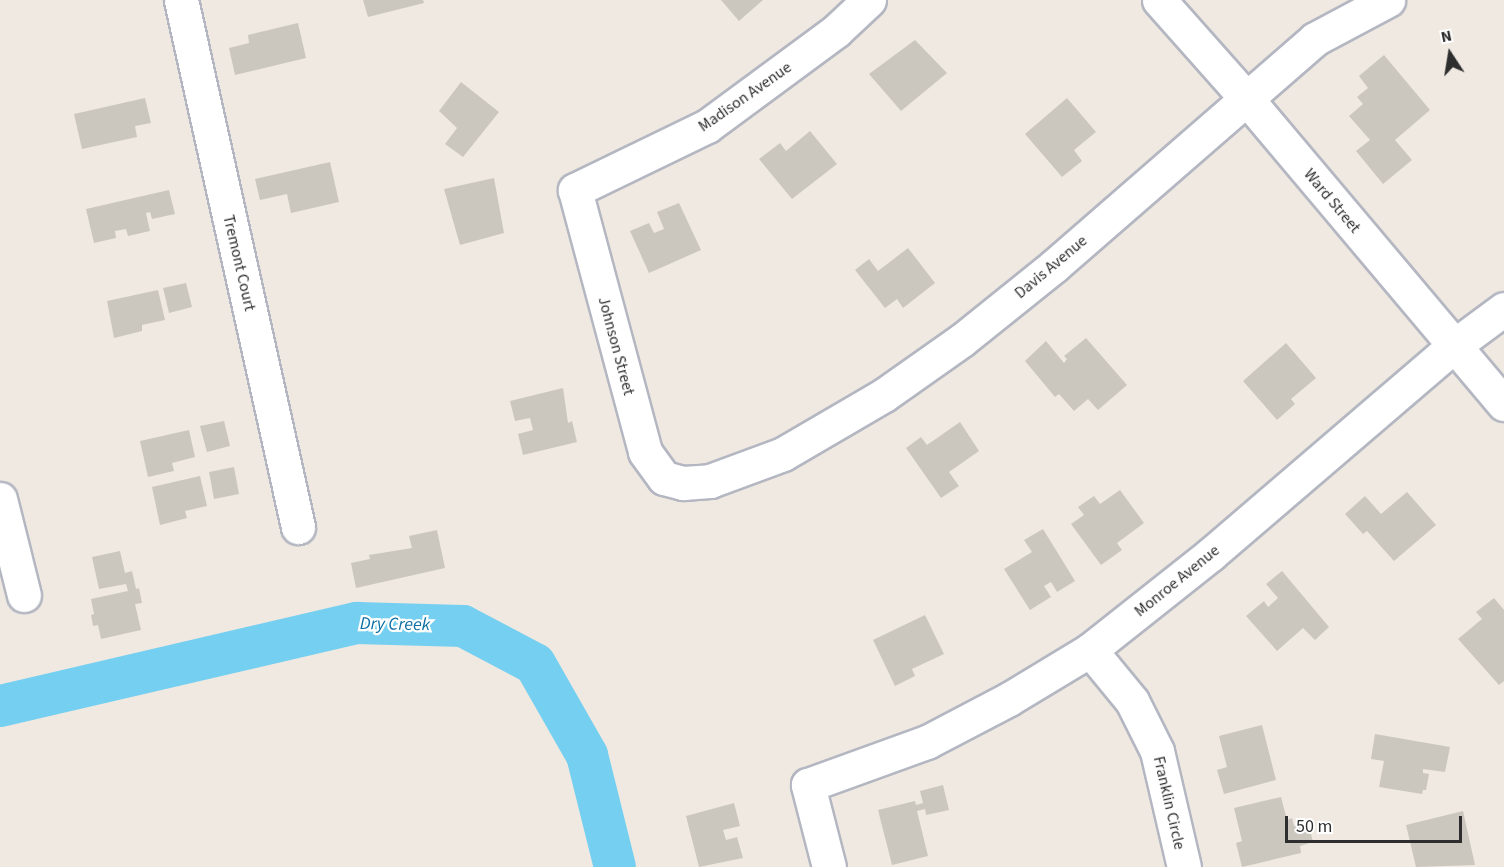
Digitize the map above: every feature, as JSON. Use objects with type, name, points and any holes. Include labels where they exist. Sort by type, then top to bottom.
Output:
[{"type":"street","name":"Tremont Court","points":[[181,0],[298,527]]},
{"type":"street","name":"Madison Avenue","points":[[575,190],[707,126],[836,31],[869,0]]},
{"type":"street","name":"Ward Street","points":[[1159,0],[1246,98],[1504,404]]},
{"type":"street","name":"Davis Avenue","points":[[683,483],[710,482],[783,454],[884,395],[962,340],[999,310],[1315,39],[1388,0]]},
{"type":"street","name":"Johnson Street","points":[[575,190],[645,452],[664,478],[683,483]]},
{"type":"street","name":"Monroe Avenue","points":[[829,867],[808,785],[927,742],[1009,699],[1090,650],[1211,554],[1454,346],[1504,309]]},
{"type":"street","points":[[0,499],[24,595]]},
{"type":"street","name":"Franklin Circle","points":[[1090,650],[1132,701],[1157,751],[1184,867]]},
{"type":"building","points":[[363,0],[423,0],[424,3],[368,17]]},
{"type":"building","points":[[721,0],[763,0],[739,21]]},
{"type":"building","points":[[298,23],[306,58],[235,75],[229,48],[249,43],[248,35]]},
{"type":"building","points":[[915,40],[947,73],[901,111],[869,74]]},
{"type":"building","points":[[1384,55],[1430,110],[1395,140],[1412,160],[1383,184],[1356,151],[1370,140],[1349,116],[1363,104],[1357,97],[1368,88],[1359,76]]},
{"type":"building","points":[[461,82],[499,112],[463,157],[445,144],[457,128],[439,111]]},
{"type":"building","points":[[145,98],[151,123],[135,126],[137,137],[82,149],[74,114]]},
{"type":"building","points":[[1067,98],[1096,132],[1074,150],[1082,161],[1062,177],[1025,134]]},
{"type":"building","points":[[810,131],[837,164],[792,199],[759,159],[780,143],[786,151]]},
{"type":"building","points":[[330,162],[339,202],[291,213],[287,194],[260,200],[255,179]]},
{"type":"building","points":[[494,178],[504,233],[460,245],[444,189]]},
{"type":"building","points":[[169,190],[175,214],[152,219],[150,212],[146,213],[150,231],[128,236],[126,229],[115,231],[116,238],[94,243],[86,209]]},
{"type":"building","points":[[679,203],[701,250],[649,273],[630,231],[649,223],[654,233],[664,229],[657,212]]},
{"type":"building","points":[[908,248],[935,283],[903,308],[897,299],[885,308],[855,270],[869,259],[878,271]]},
{"type":"building","points":[[186,283],[192,307],[169,313],[163,288]]},
{"type":"building","points":[[158,290],[165,320],[142,325],[142,331],[114,338],[107,301]]},
{"type":"building","points":[[1086,338],[1127,385],[1098,410],[1088,399],[1074,411],[1059,394],[1055,397],[1025,361],[1046,341],[1064,363],[1067,359],[1064,356]]},
{"type":"building","points":[[1286,343],[1316,378],[1291,399],[1295,404],[1277,420],[1243,381]]},
{"type":"building","points":[[563,388],[568,423],[572,421],[577,442],[523,455],[518,434],[533,430],[530,418],[515,421],[510,401]]},
{"type":"building","points":[[224,421],[230,446],[207,452],[200,426]]},
{"type":"building","points":[[960,422],[979,451],[949,472],[959,486],[941,498],[906,448],[921,437],[927,445]]},
{"type":"building","points":[[189,430],[195,457],[172,463],[174,471],[148,477],[140,441]]},
{"type":"building","points":[[234,467],[239,494],[214,499],[209,472]]},
{"type":"building","points":[[200,476],[207,506],[185,511],[187,518],[160,525],[152,487]]},
{"type":"building","points":[[1120,490],[1144,523],[1117,543],[1122,550],[1101,565],[1071,524],[1084,515],[1078,507],[1094,496],[1100,504]]},
{"type":"building","points":[[1407,492],[1436,525],[1394,561],[1367,531],[1363,534],[1345,514],[1365,496],[1381,514]]},
{"type":"building","points":[[1043,529],[1075,581],[1057,592],[1051,582],[1044,586],[1051,597],[1030,610],[1004,569],[1032,552],[1024,540]]},
{"type":"building","points":[[437,530],[445,568],[356,588],[351,563],[370,559],[369,555],[412,548],[409,536]]},
{"type":"building","points":[[120,551],[125,573],[132,571],[136,589],[139,588],[142,603],[135,604],[141,630],[101,639],[98,625],[93,626],[91,615],[94,614],[91,599],[128,591],[126,584],[99,589],[92,557]]},
{"type":"building","points":[[1282,571],[1329,627],[1315,640],[1303,628],[1277,651],[1246,616],[1264,601],[1268,607],[1278,598],[1266,584]]},
{"type":"building","points":[[1494,598],[1504,610],[1504,681],[1499,685],[1458,639],[1482,619],[1476,612]]},
{"type":"building","points":[[925,615],[944,654],[912,669],[915,676],[895,686],[873,640]]},
{"type":"building","points":[[1262,725],[1276,780],[1224,794],[1217,770],[1227,767],[1219,736]]},
{"type":"building","points":[[1375,734],[1450,747],[1445,772],[1423,769],[1423,773],[1429,774],[1426,790],[1423,790],[1422,794],[1379,787],[1384,761],[1371,759]]},
{"type":"building","points":[[943,785],[949,810],[926,815],[925,809],[917,811],[928,856],[892,865],[878,810],[915,801],[916,805],[923,803],[920,791]]},
{"type":"building","points":[[1281,797],[1287,820],[1292,818],[1294,826],[1308,822],[1313,842],[1300,846],[1301,853],[1242,867],[1236,843],[1242,841],[1234,808]]},
{"type":"building","points":[[734,803],[740,826],[723,830],[726,840],[737,837],[743,858],[699,867],[686,816]]},
{"type":"building","points":[[1463,811],[1475,865],[1416,867],[1406,825]]},
{"type":"waterway","name":"Dry Creek","points":[[0,706],[357,623],[463,626],[535,664],[587,755],[615,867]]}]
